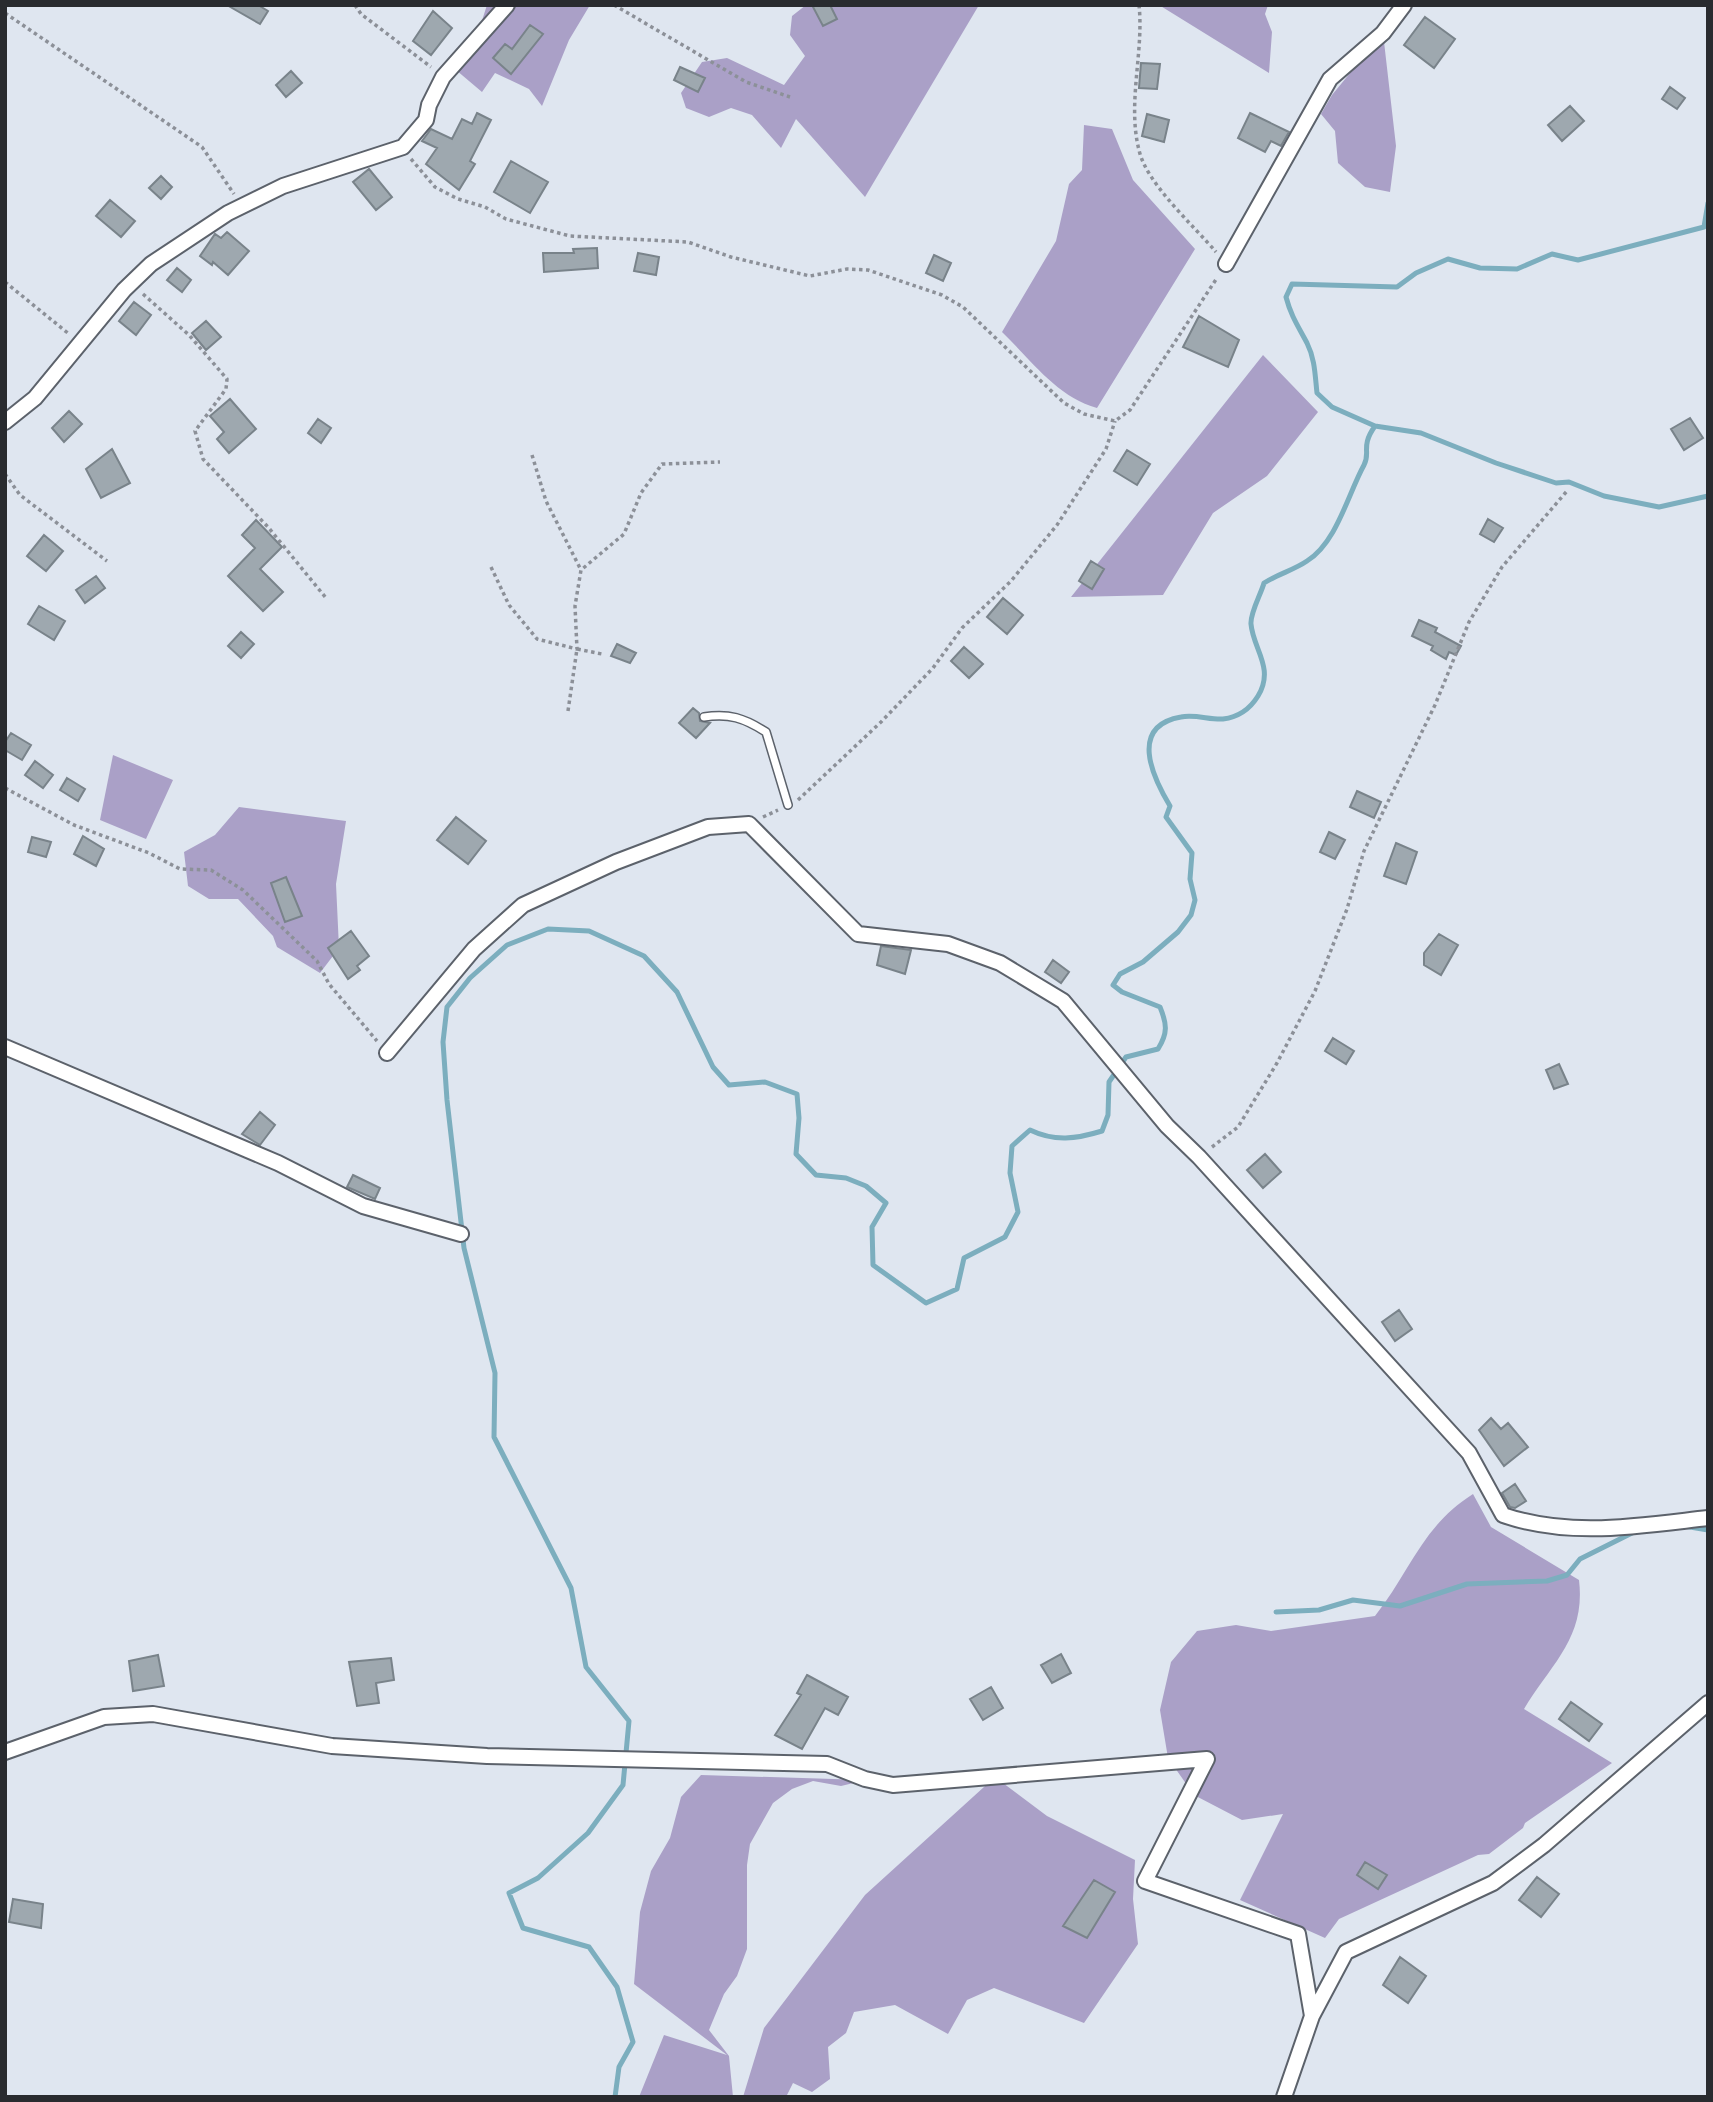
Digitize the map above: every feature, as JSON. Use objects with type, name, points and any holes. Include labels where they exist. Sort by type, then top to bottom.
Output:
[{"type":"street","points":[[5,422],[35,398],[131,283],[151,264],[242,206],[283,187],[403,147],[426,120],[429,105],[443,77],[507,5]]},
{"type":"street","points":[[1226,264],[1330,79],[1383,33],[1404,5]]},
{"type":"street","points":[[387,1053],[474,949],[523,905],[616,862],[708,827],[749,824],[858,934],[948,944],[1000,963],[1063,1001],[1167,1126],[1199,1157],[1469,1453],[1503,1516],[1536,1527],[1569,1529],[1708,1518]]},
{"type":"street","points":[[5,1046],[278,1163],[363,1206],[461,1234]]},
{"type":"street","points":[[1284,2097],[1312,2016],[1346,1952],[1493,1883],[1544,1845],[1708,1703]]},
{"type":"street","points":[[5,1752],[104,1717],[153,1714],[332,1746],[487,1756],[827,1764],[866,1780],[893,1785],[1207,1759],[1144,1881],[1297,1934],[1312,2016]]},
{"type":"lane","points":[[704,717],[727,715],[744,718],[766,732],[788,805]]},
{"type":"path","points":[[355,5],[361,14],[443,77]]},
{"type":"path","points":[[614,5],[746,82],[790,97]]},
{"type":"path","points":[[749,824],[802,798],[881,722],[933,668],[962,628],[1011,581],[1057,524],[1106,449],[1115,421],[1130,410],[1226,264],[1146,169],[1139,150],[1137,76],[1142,33],[1139,5]]},
{"type":"path","points":[[5,13],[202,147],[242,206]]},
{"type":"path","points":[[403,147],[435,187],[506,219],[570,236],[688,242],[731,257],[810,276],[847,269],[868,270],[942,295],[963,307],[1064,402],[1084,414],[1115,421]]},
{"type":"path","points":[[5,282],[81,344]]},
{"type":"path","points":[[131,283],[189,335],[227,379],[226,389],[195,431],[204,459],[268,527],[326,598]]},
{"type":"path","points":[[532,455],[546,501],[581,570],[575,606],[577,649],[568,711]]},
{"type":"path","points":[[581,570],[624,534],[640,493],[662,464],[720,462]]},
{"type":"path","points":[[5,474],[20,495],[107,561]]},
{"type":"path","points":[[1199,1157],[1238,1127],[1277,1063],[1315,991],[1347,909],[1364,851],[1435,705],[1468,622],[1502,567],[1567,491]]},
{"type":"path","points":[[491,567],[509,605],[537,639],[602,654]]},
{"type":"path","points":[[5,788],[74,825],[149,853],[180,869],[211,870],[243,890],[317,961],[329,984],[387,1053]]},
{"type":"shaded area","points":[[487,5],[590,5],[569,40],[542,106],[529,89],[495,73],[482,92],[456,70],[478,33]]},
{"type":"shaded area","points":[[806,5],[979,5],[865,197],[796,119],[781,148],[752,115],[731,108],[709,117],[686,108],[681,93],[702,62],[727,58],[784,85],[805,56],[790,35],[792,16]]},
{"type":"shaded area","points":[[1159,5],[1268,5],[1265,14],[1272,32],[1269,73]]},
{"type":"shaded area","points":[[1383,33],[1396,146],[1390,192],[1365,187],[1338,163],[1335,131],[1321,114],[1332,95]]},
{"type":"shaded area","points":[[1084,125],[1112,129],[1133,180],[1195,249],[1097,408],[1057,387],[1002,332],[1056,241],[1069,184],[1082,170]]},
{"type":"shaded area","points":[[1263,355],[1318,412],[1267,476],[1213,513],[1163,595],[1071,597]]},
{"type":"shaded area","points":[[113,755],[173,780],[146,839],[100,820]]},
{"type":"shaded area","points":[[239,807],[346,821],[336,884],[339,948],[320,973],[277,947],[273,936],[238,899],[209,899],[188,886],[184,852],[215,835]]},
{"type":"shaded area","points":[[1473,1494],[1491,1527],[1579,1580],[1580,1600],[1572,1634],[1524,1709],[1612,1763],[1525,1823],[1523,1828],[1489,1854],[1478,1855],[1339,1919],[1325,1938],[1240,1900],[1283,1814],[1242,1820],[1194,1795],[1168,1758],[1160,1710],[1171,1662],[1197,1631],[1236,1625],[1271,1631],[1375,1616],[1441,1520]]},
{"type":"shaded area","points":[[701,1775],[866,1780],[841,1786],[813,1781],[792,1789],[773,1803],[750,1844],[747,1865],[747,1949],[737,1976],[724,1994],[709,2030],[729,2056],[733,2097],[639,2097],[664,2035],[727,2055],[634,1984],[640,1912],[651,1871],[670,1838],[681,1797]]},
{"type":"shaded area","points":[[995,1777],[1047,1816],[1135,1860],[1133,1899],[1138,1944],[1084,2023],[994,1988],[967,2000],[948,2034],[895,2005],[854,2012],[846,2033],[828,2047],[830,2079],[812,2092],[793,2083],[786,2097],[743,2097],[764,2028],[865,1895]]},
{"type":"building","points":[[227,5],[258,5],[268,11],[260,24]]},
{"type":"building","points":[[812,5],[830,5],[837,19],[823,26]]},
{"type":"building","points":[[433,11],[452,28],[431,55],[413,41]]},
{"type":"building","points":[[1425,17],[1455,39],[1434,68],[1404,45]]},
{"type":"building","points":[[530,25],[543,34],[511,74],[493,58],[505,44],[512,49]]},
{"type":"building","points":[[1141,63],[1160,64],[1157,89],[1139,88]]},
{"type":"building","points":[[680,67],[705,78],[698,92],[674,80]]},
{"type":"building","points":[[291,71],[302,83],[286,97],[276,85]]},
{"type":"building","points":[[1670,87],[1685,98],[1677,109],[1662,99]]},
{"type":"building","points":[[1570,106],[1584,121],[1562,141],[1548,125]]},
{"type":"building","points":[[477,113],[491,120],[470,161],[475,164],[459,190],[426,164],[437,148],[422,141],[431,129],[452,139],[462,119],[472,124]]},
{"type":"building","points":[[1250,113],[1289,132],[1281,146],[1271,141],[1265,152],[1238,138]]},
{"type":"building","points":[[1147,114],[1169,120],[1164,142],[1142,136]]},
{"type":"building","points":[[511,161],[548,182],[530,213],[494,192]]},
{"type":"building","points":[[369,169],[392,197],[376,210],[353,182]]},
{"type":"building","points":[[161,176],[172,187],[161,199],[149,188]]},
{"type":"building","points":[[110,200],[135,221],[121,237],[96,216]]},
{"type":"building","points":[[227,232],[249,251],[228,275],[213,262],[212,265],[200,256],[215,234],[221,238]]},
{"type":"building","points":[[597,248],[598,268],[544,272],[543,253],[574,253],[573,249]]},
{"type":"building","points":[[638,253],[659,257],[656,275],[634,271]]},
{"type":"building","points":[[934,255],[951,263],[943,281],[926,273]]},
{"type":"building","points":[[177,268],[191,280],[182,292],[167,280]]},
{"type":"building","points":[[134,302],[151,315],[136,335],[119,321]]},
{"type":"building","points":[[1199,316],[1239,340],[1228,367],[1183,347]]},
{"type":"building","points":[[206,321],[221,337],[206,350],[192,333]]},
{"type":"building","points":[[230,399],[256,429],[229,453],[217,439],[224,432],[210,416]]},
{"type":"building","points":[[69,411],[82,424],[64,442],[52,428]]},
{"type":"building","points":[[1690,418],[1703,438],[1684,450],[1671,429]]},
{"type":"building","points":[[318,419],[331,428],[321,443],[308,433]]},
{"type":"building","points":[[112,449],[130,483],[101,498],[86,469]]},
{"type":"building","points":[[1127,450],[1150,464],[1137,485],[1114,471]]},
{"type":"building","points":[[1488,519],[1503,528],[1494,542],[1480,534]]},
{"type":"building","points":[[256,520],[282,547],[260,569],[283,592],[263,611],[228,576],[255,548],[242,535]]},
{"type":"building","points":[[44,535],[63,551],[46,571],[27,556]]},
{"type":"building","points":[[1091,561],[1104,569],[1092,589],[1079,581]]},
{"type":"building","points":[[96,576],[105,588],[85,603],[76,590]]},
{"type":"building","points":[[1003,598],[1023,615],[1007,634],[987,617]]},
{"type":"building","points":[[39,606],[65,621],[54,640],[28,624]]},
{"type":"building","points":[[1419,620],[1437,628],[1435,632],[1461,646],[1456,655],[1449,652],[1446,659],[1431,650],[1433,646],[1412,636]]},
{"type":"building","points":[[241,632],[254,644],[241,658],[228,646]]},
{"type":"building","points":[[617,644],[636,653],[630,663],[611,656]]},
{"type":"building","points":[[964,647],[983,664],[969,678],[951,661]]},
{"type":"building","points":[[693,708],[699,713],[700,721],[710,723],[696,738],[679,723]]},
{"type":"building","points":[[11,733],[31,745],[22,760],[5,750],[5,742]]},
{"type":"building","points":[[35,761],[53,775],[43,788],[25,775]]},
{"type":"building","points":[[67,778],[85,789],[78,801],[60,790]]},
{"type":"building","points":[[1357,791],[1381,802],[1374,818],[1350,807]]},
{"type":"building","points":[[456,817],[486,841],[468,864],[437,840]]},
{"type":"building","points":[[1329,832],[1345,840],[1335,859],[1320,852]]},
{"type":"building","points":[[83,836],[104,849],[96,866],[74,854]]},
{"type":"building","points":[[32,837],[51,842],[46,857],[28,852]]},
{"type":"building","points":[[1396,843],[1417,852],[1406,884],[1384,876]]},
{"type":"building","points":[[286,877],[302,916],[285,922],[271,883]]},
{"type":"building","points":[[351,931],[369,956],[357,966],[360,970],[348,979],[328,948]]},
{"type":"building","points":[[1439,934],[1458,945],[1441,975],[1424,965],[1424,953]]},
{"type":"building","points":[[881,946],[911,950],[905,974],[877,965]]},
{"type":"building","points":[[1053,960],[1069,972],[1061,983],[1045,972]]},
{"type":"building","points":[[1333,1038],[1354,1051],[1346,1064],[1325,1051]]},
{"type":"building","points":[[1559,1064],[1568,1084],[1554,1089],[1546,1070]]},
{"type":"building","points":[[260,1112],[275,1125],[260,1145],[242,1134]]},
{"type":"building","points":[[1265,1154],[1281,1172],[1263,1188],[1247,1170]]},
{"type":"building","points":[[353,1175],[380,1188],[375,1199],[347,1187]]},
{"type":"building","points":[[1399,1310],[1412,1329],[1395,1341],[1382,1322]]},
{"type":"building","points":[[1491,1418],[1501,1429],[1508,1423],[1528,1447],[1504,1466],[1479,1430]]},
{"type":"building","points":[[1515,1484],[1526,1501],[1515,1508],[1510,1507],[1502,1493]]},
{"type":"building","points":[[1061,1654],[1071,1673],[1052,1683],[1041,1665]]},
{"type":"building","points":[[158,1655],[164,1686],[133,1691],[129,1661]]},
{"type":"building","points":[[391,1658],[394,1680],[376,1683],[379,1703],[357,1706],[349,1662]]},
{"type":"building","points":[[807,1675],[848,1697],[838,1715],[825,1708],[802,1749],[775,1735],[801,1695],[797,1693]]},
{"type":"building","points":[[991,1687],[1003,1708],[983,1720],[970,1699]]},
{"type":"building","points":[[1571,1702],[1602,1724],[1589,1741],[1559,1719]]},
{"type":"building","points":[[1365,1862],[1387,1875],[1378,1889],[1357,1875]]},
{"type":"building","points":[[1537,1877],[1559,1894],[1541,1917],[1519,1900]]},
{"type":"building","points":[[1094,1880],[1115,1892],[1087,1938],[1063,1926]]},
{"type":"building","points":[[13,1899],[43,1904],[41,1928],[9,1922]]},
{"type":"building","points":[[1400,1957],[1426,1976],[1408,2003],[1383,1985]]},
{"type":"waterway","points":[[1375,426],[1332,407],[1317,393],[1312,355],[1286,297],[1292,284],[1397,287],[1416,273],[1448,259],[1480,268],[1517,269],[1552,254],[1578,260],[1704,227],[1708,203]]},
{"type":"waterway","points":[[615,2097],[619,2067],[633,2042],[617,1987],[589,1947],[523,1928],[509,1893],[538,1878],[588,1833],[623,1785],[629,1721],[586,1667],[571,1588],[494,1437],[495,1373],[464,1248],[447,1100],[443,1042],[447,1007],[470,978],[507,945],[548,929],[589,931],[644,956],[677,992],[713,1067],[729,1085],[765,1082],[797,1094],[799,1118],[796,1154],[816,1175],[846,1178],[866,1186],[886,1203],[872,1227],[873,1265],[926,1303],[957,1289],[964,1258],[1005,1237],[1018,1212],[1010,1173],[1012,1146],[1030,1130],[1066,1138],[1102,1131],[1108,1115],[1109,1082],[1126,1057],[1158,1049],[1164,1038],[1164,1018],[1160,1007],[1122,992],[1113,985],[1120,974],[1143,962],[1178,932],[1191,915],[1195,900],[1190,879],[1192,853],[1166,817],[1170,806],[1152,767],[1150,741],[1155,730],[1165,722],[1186,716],[1229,718],[1244,712],[1255,701],[1263,686],[1264,668],[1251,620],[1264,583],[1307,561],[1326,542],[1341,517],[1364,465],[1368,439],[1375,426],[1421,433],[1496,463],[1556,483],[1569,482],[1604,496],[1659,507],[1708,496]]},
{"type":"waterway","points":[[1684,1526],[1708,1530]]},
{"type":"waterway","points":[[1276,1612],[1319,1610],[1353,1600],[1400,1606],[1467,1584],[1547,1581],[1567,1575],[1580,1559],[1636,1531]]}]
